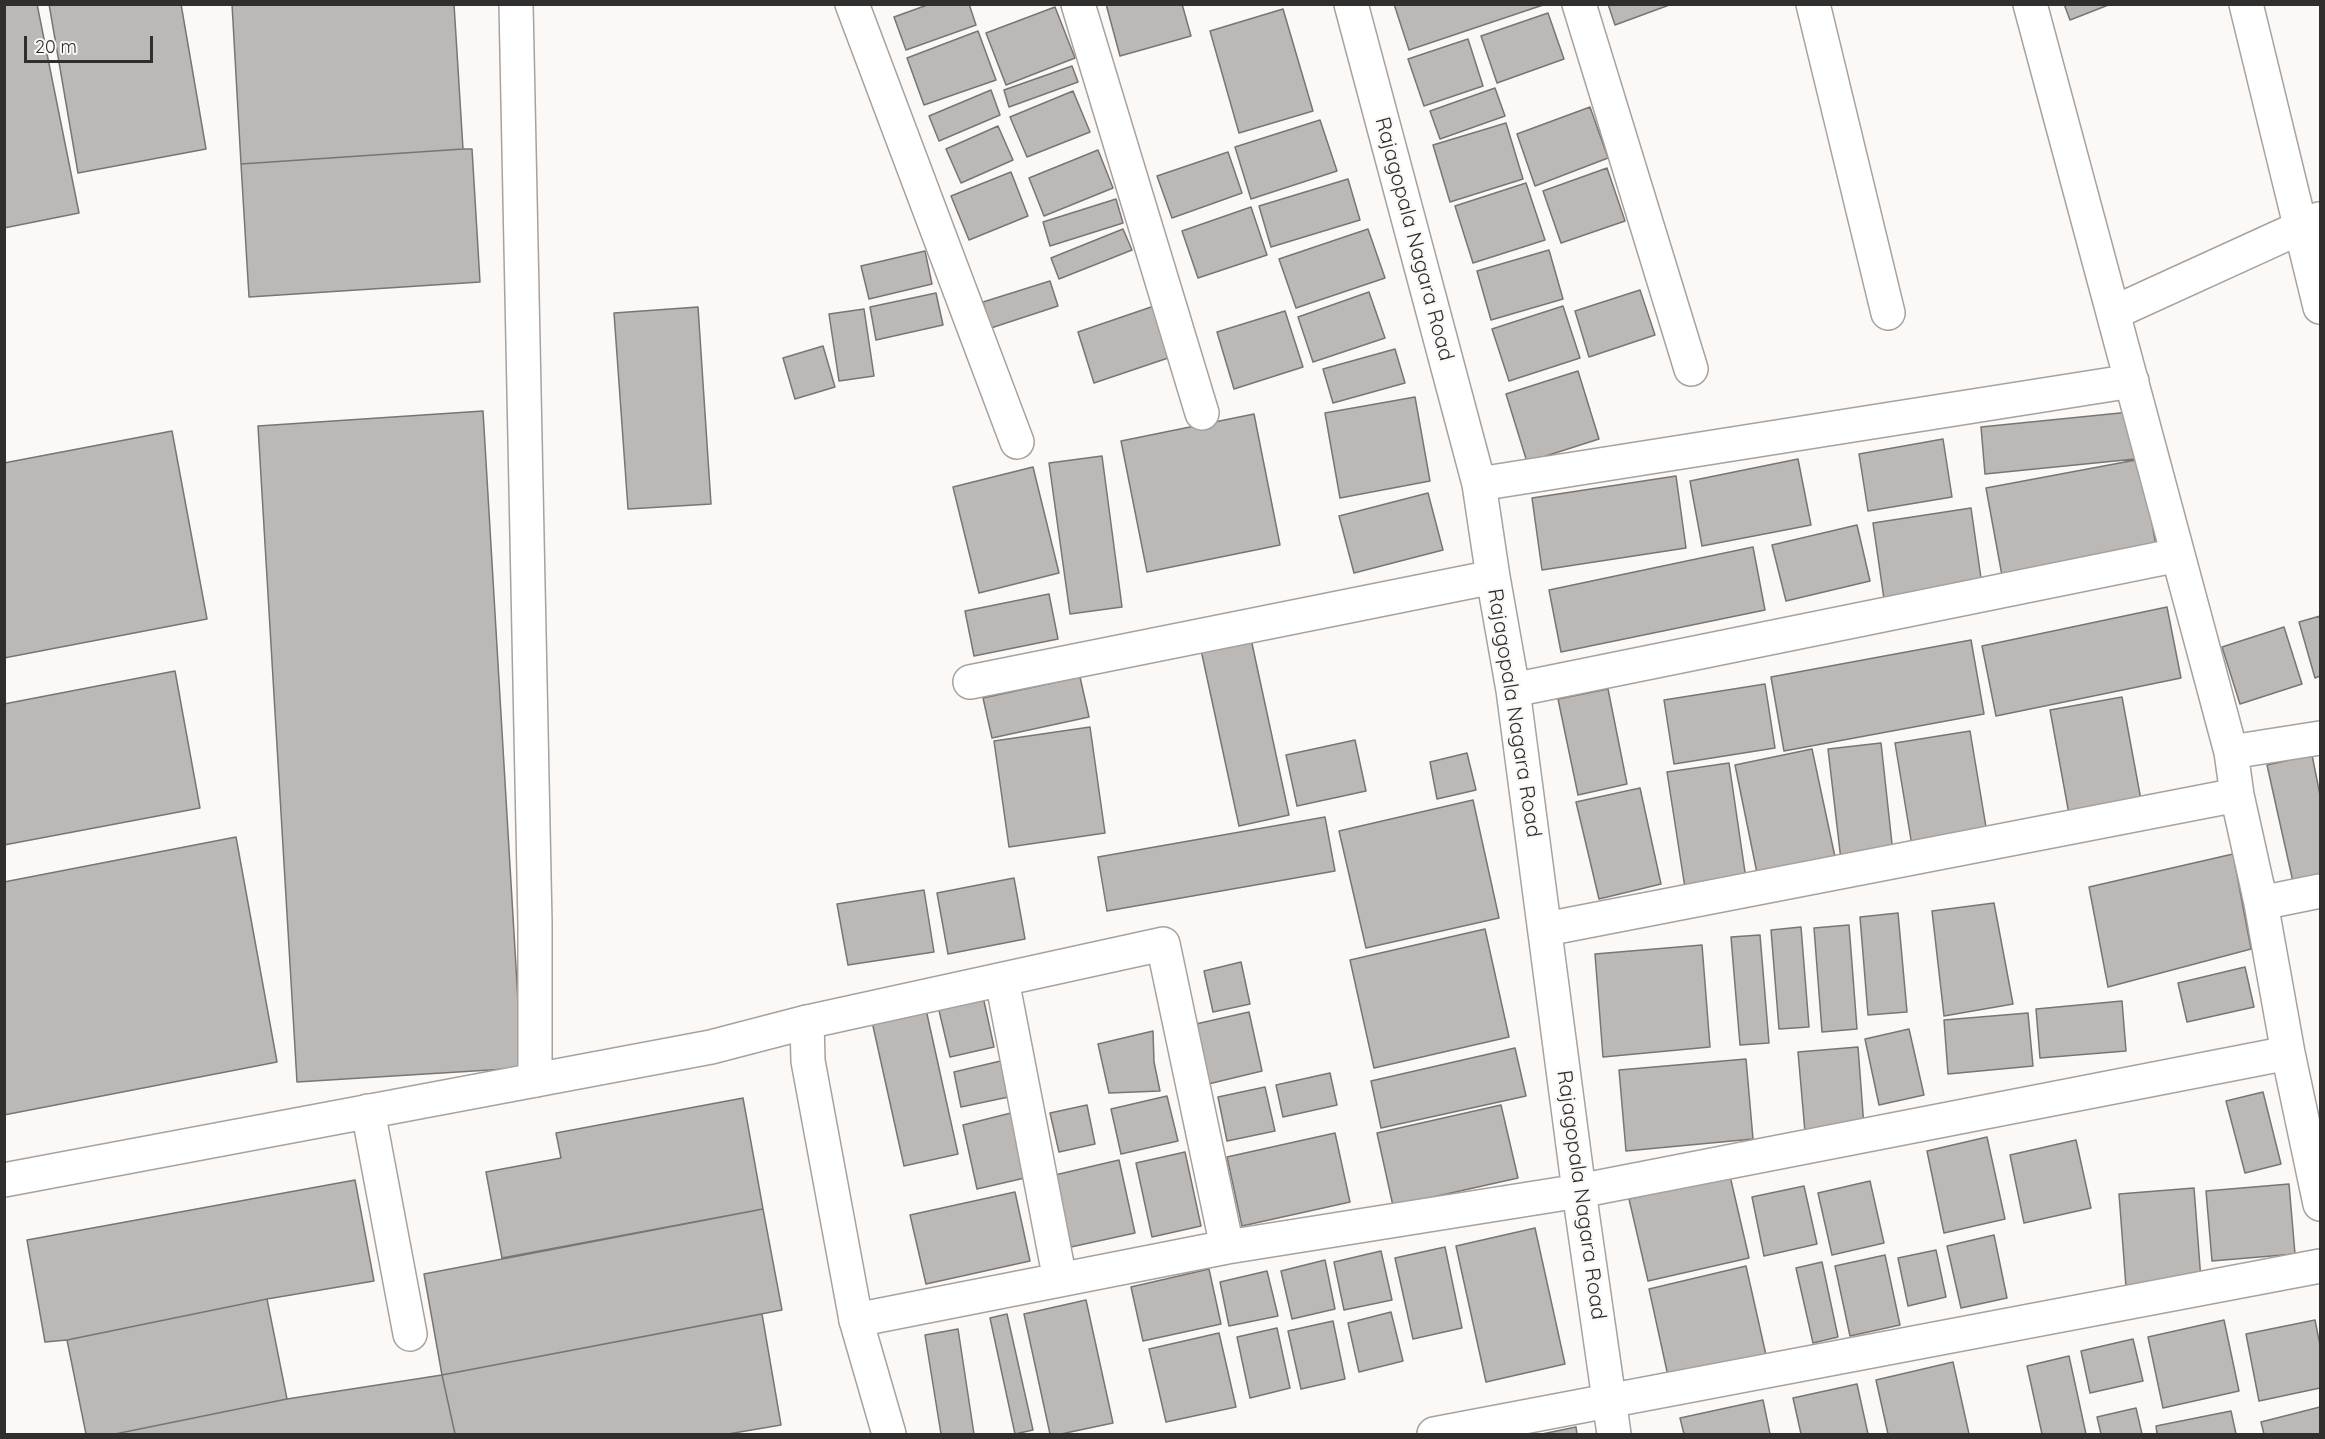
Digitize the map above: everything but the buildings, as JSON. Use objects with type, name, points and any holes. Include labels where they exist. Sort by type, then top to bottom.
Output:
[{"type":"street","points":[[516,4],[535,911],[535,1080]]},
{"type":"street","points":[[852,4],[1017,442]]},
{"type":"street","points":[[1077,4],[1202,413]]},
{"type":"street","name":"Rajagopala Nagara Road","points":[[1351,4],[1479,484],[1514,690],[1579,1191],[1614,1434]]},
{"type":"street","points":[[1579,4],[1691,369]]},
{"type":"street","points":[[1812,4],[1888,313]]},
{"type":"street","points":[[2030,4],[2231,752],[2237,795],[2262,903],[2288,1053],[2314,1142],[2320,1204]]},
{"type":"street","points":[[2247,4],[2310,223],[2320,307]]},
{"type":"street","points":[[2113,313],[2310,223]]},
{"type":"street","points":[[1479,484],[2132,381]]},
{"type":"street","points":[[1514,690],[2178,555]]},
{"type":"street","points":[[970,682],[1493,577]]},
{"type":"street","points":[[2231,752],[2320,738]]},
{"type":"street","points":[[1546,929],[2237,795]]},
{"type":"street","points":[[2262,903],[2320,891]]},
{"type":"street","points":[[4,1179],[711,1047],[807,1022],[1163,944],[1227,1247]]},
{"type":"street","points":[[1002,980],[1060,1280]]},
{"type":"street","points":[[807,1022],[808,1061],[856,1320],[889,1434]]},
{"type":"street","points":[[856,1320],[1227,1247],[1579,1191],[2288,1053]]},
{"type":"street","points":[[368,1111],[410,1334]]},
{"type":"street","points":[[1434,1434],[2320,1266]]}]
